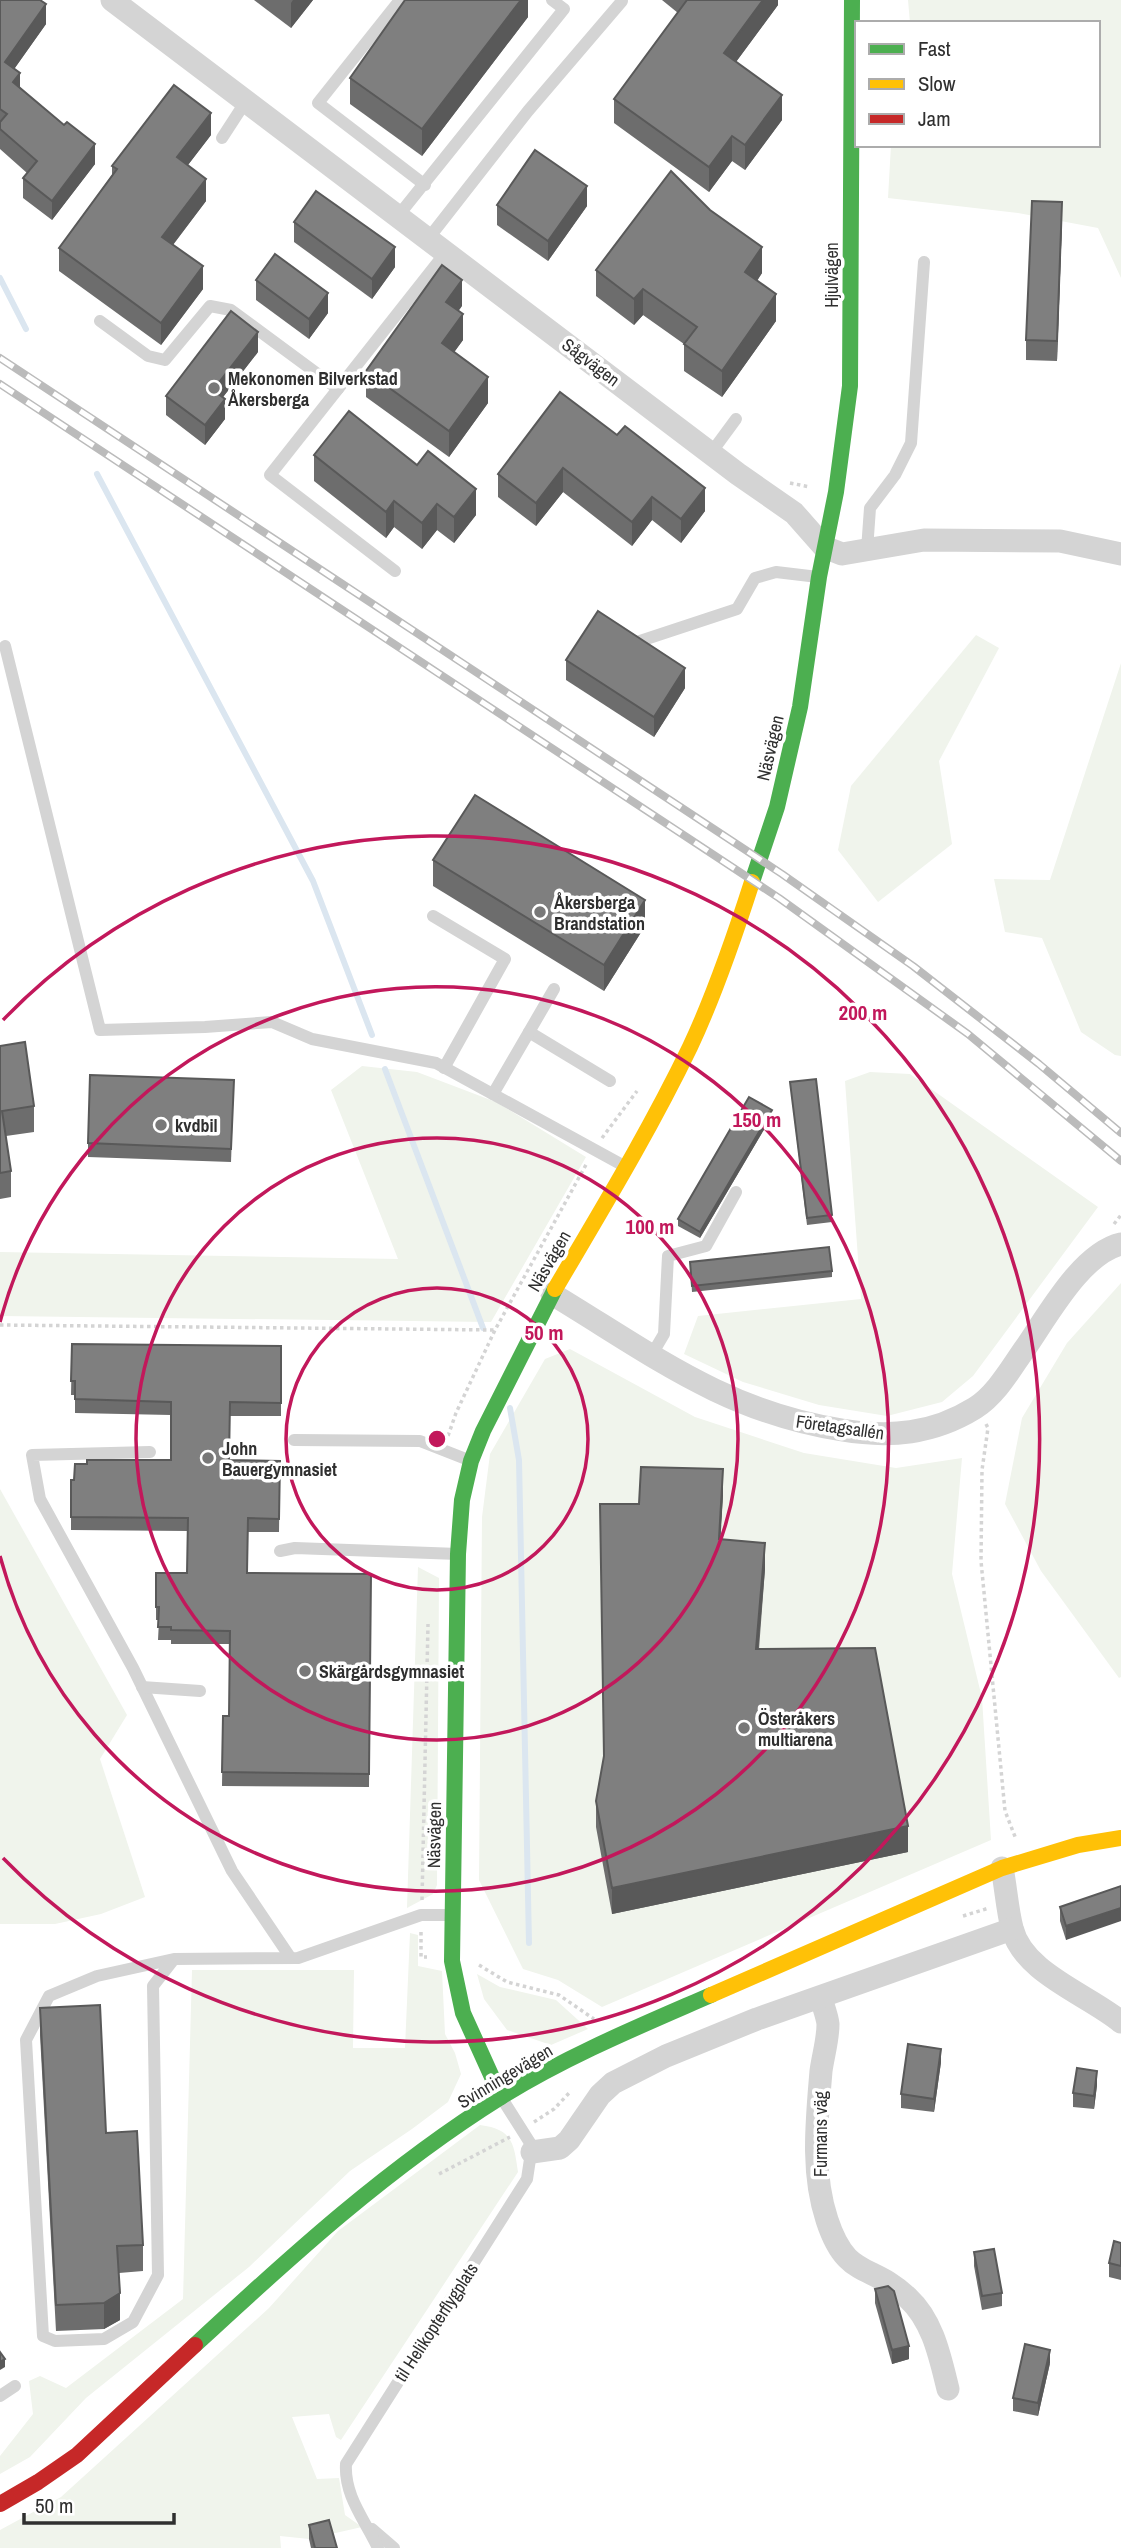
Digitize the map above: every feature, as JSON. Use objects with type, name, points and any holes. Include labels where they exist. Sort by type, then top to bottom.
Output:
[{"type":"street","name":"Sågvägen","points":[[112,0],[794,513],[824,547]]},
{"type":"street","name":"Hjulvägen","points":[[824,547],[836,492],[850,386],[852,0]]},
{"type":"street","points":[[824,547],[842,554],[924,540],[1060,541],[1121,554]]},
{"type":"street","name":"Näsvägen","points":[[501,2097],[463,2013],[452,1961],[458,1554],[462,1500],[471,1461],[483,1431],[552,1294],[660,1106],[696,1033],[754,882],[777,807],[800,707],[824,547]]},
{"type":"street","name":"Företagsallén","points":[[552,1294],[716,1393],[753,1408],[789,1420],[845,1431],[907,1434],[933,1428],[977,1407],[999,1385],[1075,1278],[1098,1254],[1121,1244]]},
{"type":"street","name":"Svinningevägen","points":[[0,2504],[77,2455],[351,2205],[408,2161],[501,2097],[607,2040],[1002,1868],[1078,1845],[1121,1838]]},
{"type":"street","points":[[1002,1868],[1012,1929],[1022,1951],[1038,1966],[1120,2021]]},
{"type":"street","points":[[532,2152],[560,2148],[569,2140],[600,2095],[612,2083],[635,2071],[709,2038],[1012,1929]]},
{"type":"street","name":"Furmans väg","points":[[821,1998],[828,2022],[821,2068],[817,2163],[827,2219],[838,2247],[847,2260],[860,2270],[898,2289],[911,2300],[937,2343],[948,2389]]},
{"type":"lane","points":[[400,0],[318,103],[425,184]]},
{"type":"lane","points":[[398,216],[564,9],[552,0]]},
{"type":"lane","points":[[395,571],[270,475],[338,390],[528,111],[622,1]]},
{"type":"lane","points":[[222,138],[246,101]]},
{"type":"lane","points":[[867,550],[870,508],[895,475],[911,443],[924,262]]},
{"type":"lane","points":[[100,321],[148,356],[165,360],[210,306],[230,310],[338,390]]},
{"type":"lane","points":[[711,453],[736,419]]},
{"type":"lane","points":[[637,642],[737,609],[755,578],[776,572],[819,577]]},
{"type":"lane","points":[[5,646],[100,1030],[272,1022],[312,1039],[436,1063],[626,1167]]},
{"type":"lane","points":[[433,916],[505,959],[444,1068]]},
{"type":"lane","points":[[493,1094],[554,989]]},
{"type":"lane","points":[[529,1032],[610,1081]]},
{"type":"lane","points":[[651,1356],[664,1334],[668,1256],[706,1246],[736,1192]]},
{"type":"lane","points":[[294,1440],[420,1441],[471,1461]]},
{"type":"lane","points":[[150,1452],[32,1455],[40,1499],[142,1687],[232,1871],[290,1957]]},
{"type":"lane","points":[[280,1551],[295,1548],[458,1554]]},
{"type":"lane","points":[[142,1687],[200,1691]]},
{"type":"lane","points":[[174,1959],[153,1986],[158,2275],[133,2322],[104,2339],[55,2341],[43,2336],[26,2040],[49,1996],[97,1976],[174,1959],[298,1958],[421,1915],[453,1915]]},
{"type":"lane","points":[[501,2097],[532,2147],[532,2152]]},
{"type":"lane","name":"til Helikopterflygplats","points":[[378,2548],[369,2527],[355,2506],[345,2477],[346,2463],[518,2196],[527,2179],[532,2152]]},
{"type":"lane","points":[[0,2396],[15,2386]]},
{"type":"lane","points":[[369,2527],[394,2548]]},
{"type":"path","points":[[781,481],[836,492]]},
{"type":"path","points":[[444,1450],[456,1413],[495,1331],[612,1121],[642,1084]]},
{"type":"path","points":[[0,1325],[495,1331]]},
{"type":"path","points":[[977,1407],[988,1428],[982,1470],[981,1561],[1004,1811],[1016,1835]]},
{"type":"path","points":[[428,1622],[421,1957],[476,1963],[507,1982],[559,1994],[597,2021],[607,2040]]},
{"type":"path","points":[[435,2176],[522,2131],[554,2109],[577,2084]]},
{"type":"shaded area","points":[[908,0],[1121,0],[1121,278],[1098,228],[1018,213],[888,198],[891,147],[1100,147],[1100,21],[910,21]]},
{"type":"shaded area","points":[[976,635],[999,648],[939,761],[952,844],[878,902],[838,850],[851,786]]},
{"type":"shaded area","points":[[1121,663],[1121,1056],[1115,1055],[1081,1032],[1042,938],[1005,932],[994,879],[1050,880]]},
{"type":"shaded area","points":[[362,1066],[417,1072],[496,1102],[586,1157],[491,1322],[0,1316],[0,1252],[398,1259],[331,1090]]},
{"type":"shaded area","points":[[870,1072],[910,1074],[1098,1207],[973,1376],[942,1402],[887,1416],[819,1405],[743,1382],[684,1354],[698,1316],[861,1299],[845,1081]]},
{"type":"shaded area","points":[[1121,1283],[1119,1678],[1041,1571],[1005,1504],[1022,1418],[1067,1343]]},
{"type":"shaded area","points":[[570,1349],[695,1417],[804,1453],[896,1468],[962,1458],[952,1574],[982,1698],[991,1840],[602,2007],[558,1980],[523,1969],[479,1880],[482,1517],[490,1454],[545,1359]]},
{"type":"shaded area","points":[[0,1489],[127,1715],[100,1759],[145,1897],[101,1914],[55,1924],[0,1924]]},
{"type":"shaded area","points":[[418,1567],[439,1578],[437,1885],[433,1894],[407,1908]]},
{"type":"shaded area","points":[[410,1933],[418,1935],[418,1966],[442,1971],[445,2034],[455,2053],[461,2074],[448,2102],[350,2171],[249,2267],[86,2398],[30,2457],[0,2474],[0,2456],[33,2414],[29,2381],[40,2376],[66,2388],[183,2299],[192,1970],[354,1970],[353,2048],[405,2048]]},
{"type":"shaded area","points":[[477,1974],[500,1987],[556,2000],[588,2029],[551,2045],[507,2030],[484,1999]]},
{"type":"shaded area","points":[[480,2125],[499,2130],[510,2140],[518,2172],[341,2440],[336,2437],[329,2414],[292,2417],[317,2479],[339,2478],[345,2515],[362,2527],[309,2539],[280,2536],[281,2548],[0,2548],[0,2530],[61,2497],[269,2308],[338,2231]]},
{"type":"building","points":[[0,0],[40,0],[46,4],[5,62],[20,73],[13,82],[64,125],[67,122],[95,144],[52,201],[23,178],[37,161],[0,129],[0,122],[7,114],[0,109]]},
{"type":"building","points":[[405,0],[521,0],[422,129],[350,78]]},
{"type":"building","points":[[687,0],[763,0],[724,53],[782,95],[745,145],[732,136],[709,167],[614,99]]},
{"type":"building","points":[[174,85],[211,113],[177,157],[206,179],[162,237],[203,266],[161,323],[59,248],[117,169],[112,166]]},
{"type":"building","points":[[535,150],[587,186],[548,241],[497,205]]},
{"type":"building","points":[[671,171],[710,210],[762,247],[745,272],[776,294],[722,371],[684,344],[697,327],[643,289],[634,299],[596,270]]},
{"type":"building","points":[[316,191],[395,247],[372,279],[294,222]]},
{"type":"building","points":[[1032,201],[1062,202],[1057,341],[1026,340]]},
{"type":"building","points":[[275,254],[328,293],[309,319],[256,280]]},
{"type":"building","points":[[442,265],[462,280],[446,302],[463,314],[442,343],[488,377],[449,431],[366,371]]},
{"type":"building","points":[[231,311],[258,332],[213,390],[225,399],[205,425],[166,396]]},
{"type":"building","points":[[560,392],[617,435],[625,426],[705,488],[681,519],[652,497],[632,522],[563,468],[536,503],[498,474]]},
{"type":"building","points":[[349,411],[417,465],[428,451],[476,489],[454,517],[437,504],[422,523],[394,501],[386,512],[314,455]]},
{"type":"building","points":[[598,611],[685,668],[654,717],[566,660]]},
{"type":"building","name":"Åkersberga Brandstation","points":[[475,795],[645,900],[604,965],[433,860]]},
{"type":"building","points":[[25,1042],[34,1106],[2,1111],[11,1171],[0,1173],[0,1046]]},
{"type":"building","name":"kvdbil","points":[[90,1075],[234,1080],[231,1149],[88,1143]]},
{"type":"building","points":[[816,1079],[832,1215],[807,1218],[790,1082]]},
{"type":"building","points":[[749,1097],[772,1110],[700,1232],[678,1219]]},
{"type":"building","points":[[829,1247],[832,1271],[692,1286],[690,1262]]},
{"type":"building","points":[[72,1344],[281,1346],[281,1403],[230,1402],[229,1460],[280,1461],[279,1519],[248,1518],[247,1573],[371,1574],[369,1774],[222,1772],[223,1716],[229,1716],[230,1631],[171,1630],[171,1627],[158,1627],[156,1573],[187,1573],[188,1518],[71,1517],[71,1480],[74,1480],[75,1464],[87,1464],[87,1460],[171,1460],[171,1402],[75,1399],[75,1381],[71,1381]]},
{"type":"building","name":"Österåkers multiarena","points":[[641,1467],[723,1469],[719,1539],[765,1543],[756,1649],[875,1648],[908,1826],[612,1888],[596,1801],[604,1756],[600,1504],[639,1504]]},
{"type":"building","points":[[1121,1886],[1121,1908],[1066,1926],[1060,1907]]},
{"type":"building","points":[[100,2005],[106,2133],[137,2131],[143,2245],[117,2246],[120,2293],[104,2303],[56,2305],[40,2008]]},
{"type":"building","points":[[908,2044],[941,2049],[934,2099],[901,2094]]},
{"type":"building","points":[[1077,2068],[1097,2071],[1094,2096],[1073,2093]]},
{"type":"building","points":[[1114,2241],[1121,2243],[1121,2266],[1109,2263]]},
{"type":"building","points":[[994,2249],[1002,2293],[982,2296],[974,2252]]},
{"type":"building","points":[[888,2286],[894,2291],[909,2346],[892,2350],[875,2289]]},
{"type":"building","points":[[1025,2344],[1050,2350],[1038,2403],[1013,2398]]},
{"type":"building","points":[[329,2520],[337,2548],[315,2548],[309,2525]]},
{"type":"waterway","points":[[0,278],[26,329]]},
{"type":"waterway","points":[[97,474],[313,881],[372,1035]]},
{"type":"waterway","points":[[385,1069],[483,1328]]},
{"type":"waterway","points":[[510,1408],[519,1460],[529,1943]]},
{"type":"railway","points":[[0,358],[782,874],[913,966],[1039,1064],[1121,1133]]},
{"type":"railway","points":[[0,384],[779,898],[968,1034],[1121,1161]]},
{"type":"traffic: fast","points":[[752,882],[777,807],[800,707],[819,577],[836,492],[850,386],[852,0]]},
{"type":"traffic: fast","points":[[501,2097],[463,2013],[452,1961],[458,1554],[462,1500],[471,1461],[483,1431],[555,1289]]},
{"type":"traffic: fast","points":[[195,2345],[342,2214],[460,2124],[552,2068],[711,1995]]},
{"type":"traffic: slow","points":[[555,1289],[675,1078],[708,1007],[752,882]]},
{"type":"traffic: slow","points":[[711,1995],[1002,1868],[1078,1845],[1121,1838]]},
{"type":"traffic: jam","points":[[0,2504],[77,2455],[195,2345]]},
{"type":"place","name":"Mekonomen Bilverkstad Åkersberga","points":[[214,388]]},
{"type":"place","name":"Åkersberga Brandstation","points":[[540,912]]},
{"type":"place","name":"kvdbil","points":[[161,1125]]},
{"type":"place","name":"John Bauergymnasiet","points":[[208,1458]]},
{"type":"place","name":"Skärgårdsgymnasiet","points":[[305,1671]]},
{"type":"place","name":"Österåkers multiarena","points":[[744,1728]]}]
